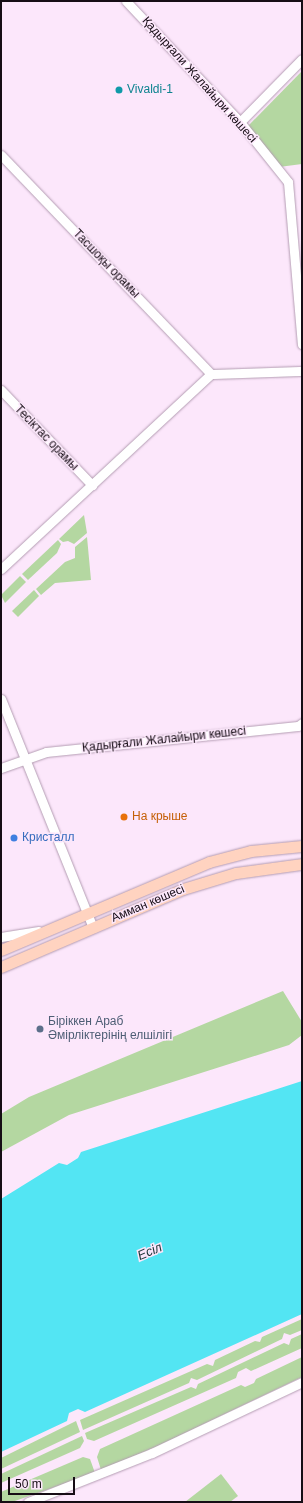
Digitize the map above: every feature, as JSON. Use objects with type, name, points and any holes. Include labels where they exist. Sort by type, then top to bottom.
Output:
[{"type":"main road","name":"Амман көшесі","points":[[1,950],[209,862],[251,852],[302,846]]},
{"type":"main road","name":"Амман көшесі","points":[[1,967],[183,888],[236,873],[302,864]]},
{"type":"street","name":"Қадырғали Жалайыри көшесі","points":[[126,1],[240,122],[288,182],[302,344]]},
{"type":"street","points":[[240,122],[302,59]]},
{"type":"street","name":"Тасшоқы орамы","points":[[1,155],[211,374]]},
{"type":"street","points":[[1,569],[211,374],[302,372]]},
{"type":"street","name":"Тесіктас орамы","points":[[1,390],[92,485]]},
{"type":"street","points":[[1,699],[88,912],[93,928]]},
{"type":"street","name":"Қадырғали Жалайыри көшесі","points":[[1,768],[46,752],[298,726],[302,723]]},
{"type":"street","name":"Амман көшесі","points":[[1,938],[50,929]]},
{"type":"street","points":[[28,1502],[152,1453],[302,1382]]},
{"type":"green space","points":[[302,71],[302,164],[279,167],[248,126]]},
{"type":"green space","points":[[84,515],[87,533],[74,544],[68,541],[63,542],[59,539]]},
{"type":"green space","points":[[87,537],[91,580],[55,583],[41,595],[36,589],[65,562],[75,558],[75,547]]},
{"type":"green space","points":[[58,540],[61,544],[57,553],[28,580],[22,574]]},
{"type":"green space","points":[[20,576],[26,582],[5,603],[1,595]]},
{"type":"green space","points":[[34,590],[39,596],[18,617],[12,611]]},
{"type":"green space","points":[[283,991],[302,1022],[302,1035],[289,1045],[69,1115],[1,1152],[1,1114],[29,1097]]},
{"type":"green space","points":[[302,1319],[302,1330],[290,1335],[284,1333],[282,1339],[197,1380],[191,1378],[189,1383],[83,1430],[80,1420],[207,1364],[213,1366],[215,1360],[255,1341],[260,1342],[262,1337]]},
{"type":"green space","points":[[302,1334],[302,1348],[251,1371],[246,1368],[238,1372],[236,1378],[94,1441],[87,1439],[85,1433],[191,1387],[196,1389],[198,1384],[284,1343],[289,1345],[291,1339]]},
{"type":"green space","points":[[302,1357],[302,1377],[160,1445],[101,1470],[97,1457],[100,1449],[241,1385],[245,1387],[254,1383],[256,1379]]},
{"type":"green space","points":[[76,1421],[80,1432],[1,1469],[1,1458]]},
{"type":"green space","points":[[82,1436],[84,1441],[80,1448],[1,1483],[1,1474]]},
{"type":"green space","points":[[83,1457],[90,1459],[95,1473],[12,1502],[1,1502],[1,1492]]},
{"type":"green space","points":[[221,1474],[238,1496],[230,1502],[185,1502]]},
{"type":"water","name":"Есіл","points":[[302,1081],[302,1314],[85,1412],[78,1409],[69,1413],[67,1421],[1,1452],[1,1199],[59,1163],[67,1165],[78,1158],[81,1152]]},
{"type":"place","name":"Vivaldi-1","points":[[119,90]]},
{"type":"place","name":"На крыше","points":[[124,817]]},
{"type":"place","name":"Кристалл","points":[[14,838]]},
{"type":"place","name":"Біріккен Араб Әмірліктерінің елшілігі","points":[[40,1029]]}]
